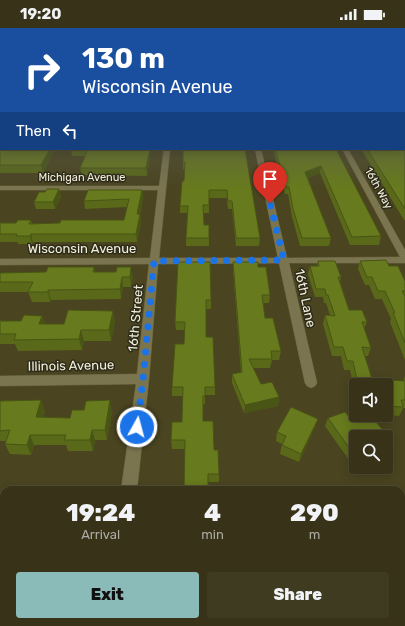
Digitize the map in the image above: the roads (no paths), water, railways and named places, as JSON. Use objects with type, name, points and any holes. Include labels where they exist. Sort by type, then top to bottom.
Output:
[{"type":"street","name":"16th Street","points":[[130,486],[143,379],[154,261],[167,150]]},
{"type":"street","name":"16th Lane","points":[[258,150],[311,384]]},
{"type":"street","name":"16th Way","points":[[346,150],[405,259]]},
{"type":"street","name":"Michigan Avenue","points":[[0,188],[163,188]]},
{"type":"street","name":"Wisconsin Avenue","points":[[0,262],[405,259]]},
{"type":"street","name":"Illinois Avenue","points":[[0,381],[143,379]]}]
